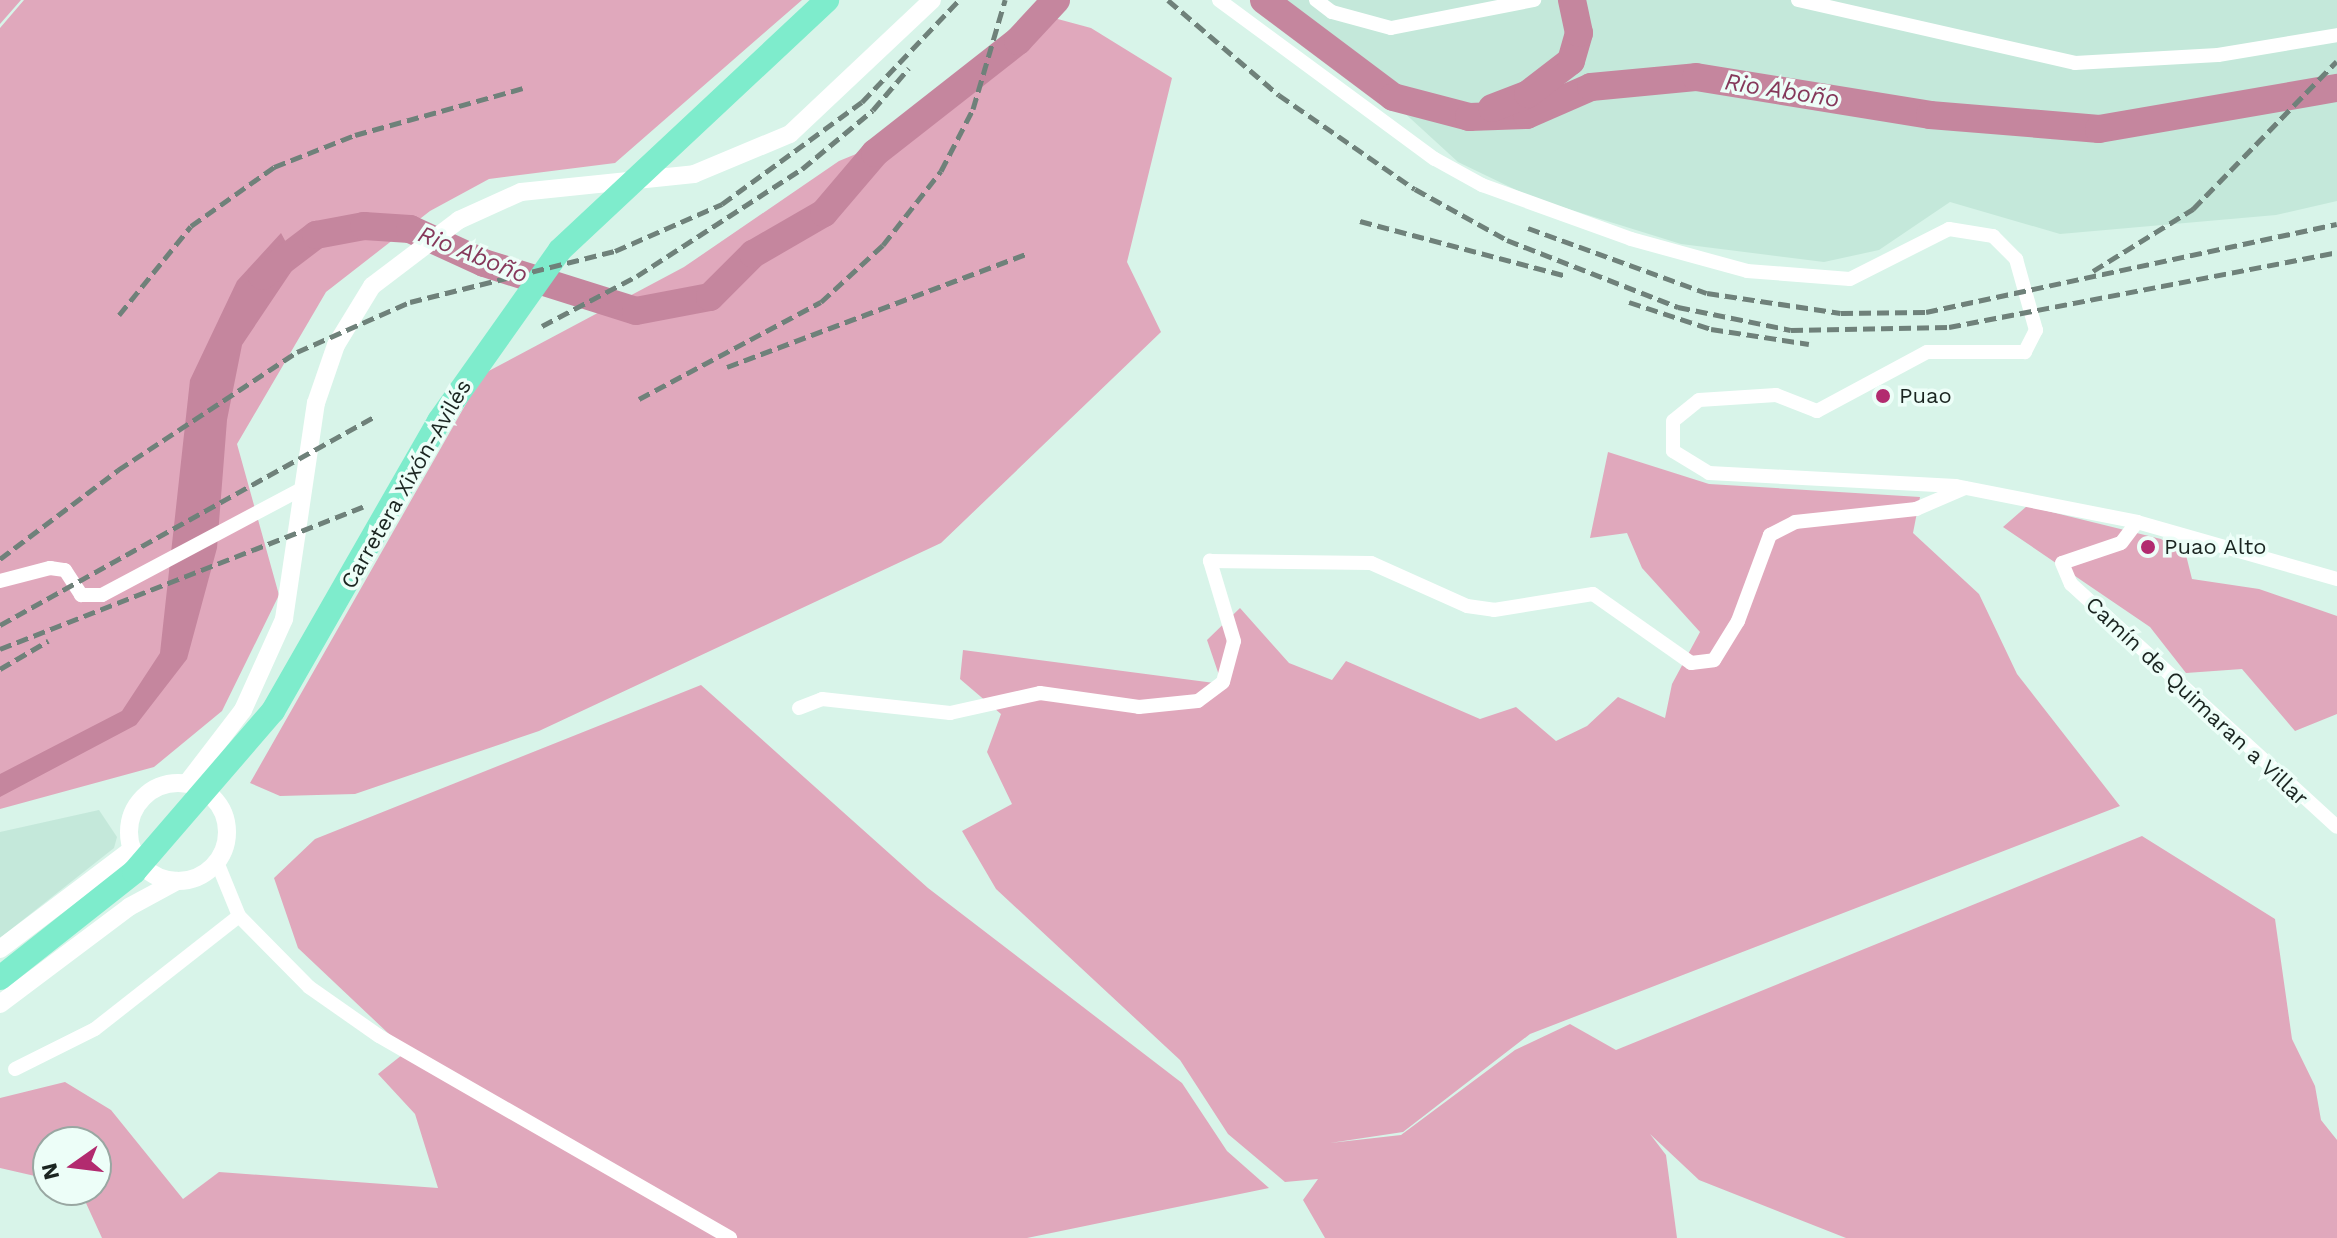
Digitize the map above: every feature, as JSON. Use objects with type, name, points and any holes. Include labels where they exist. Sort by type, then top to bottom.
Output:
[{"type":"highway","name":"Carretera Xixón-Avilés","points":[[0,978],[83,918],[212,789],[273,711],[489,345],[560,250],[744,74],[827,0]]},
{"type":"street","points":[[187,783],[243,710],[284,619],[301,489],[336,345],[372,286],[414,249],[459,220],[521,192],[694,174],[746,157],[827,105],[932,0]]},
{"type":"street","points":[[1219,0],[1435,159],[1482,185],[1631,239],[1747,271],[1850,279],[1928,236],[1961,228],[2002,243],[2024,280],[2035,326],[2025,352],[1927,352],[1817,411],[1776,395],[1727,395],[1699,400],[1673,421],[1673,451],[1709,473],[1965,487],[2137,522],[2337,579]]},
{"type":"street","points":[[1316,0],[1332,12],[1391,28],[1534,0]]},
{"type":"street","points":[[1798,0],[2075,63],[2218,55],[2337,35]]},
{"type":"street","points":[[799,708],[822,699],[950,713],[1040,693],[1139,707],[1198,701],[1223,682],[1234,641],[1210,561],[1371,563],[1467,606],[1494,610],[1593,594],[1691,663],[1714,660],[1738,621],[1770,535],[1795,522],[1916,509],[1965,487]]},
{"type":"street","points":[[0,581],[50,568],[71,579],[81,595],[102,595],[301,489]]},
{"type":"street","name":"Camín de Quimaran a Villar","points":[[2137,522],[2121,543],[2062,563],[2071,584],[2182,693],[2337,827]]},
{"type":"street","points":[[177,881],[150,872],[132,849],[129,828],[141,800],[167,784],[187,783],[203,789],[224,814],[227,831],[217,862],[239,916],[309,987],[379,1036],[730,1238]]},
{"type":"street","points":[[0,949],[132,849]]},
{"type":"street","points":[[0,1004],[129,907],[217,862]]},
{"type":"street","points":[[15,1069],[95,1029],[239,916]]},
{"type":"shaded area","points":[[0,0],[21,0],[0,24]]},
{"type":"shaded area","points":[[24,0],[802,0],[615,163],[489,179],[430,211],[326,292],[237,444],[279,595],[222,711],[154,767],[0,809],[0,28]]},
{"type":"shaded area","points":[[1281,0],[2337,0],[2337,201],[2276,215],[2060,234],[1950,202],[1879,250],[1824,262],[1681,244],[1533,198],[1458,162]]},
{"type":"shaded area","points":[[1054,18],[1091,28],[1172,78],[1127,262],[1161,332],[941,543],[539,731],[355,794],[280,796],[250,783],[483,374],[684,267],[839,161],[929,124],[1007,36]]},
{"type":"shaded area","points":[[281,233],[297,263],[242,345],[227,420],[217,548],[187,659],[136,725],[0,797],[0,774],[122,711],[160,653],[190,380],[237,281]]},
{"type":"shaded area","points":[[1608,452],[1709,484],[1920,497],[1913,533],[1979,594],[2017,674],[2120,806],[1530,1034],[1403,1132],[1330,1143],[1401,1135],[1515,1050],[1570,1024],[1616,1050],[2142,836],[2275,919],[2292,1039],[2315,1086],[2321,1120],[2337,1140],[2337,1238],[1846,1238],[1699,1180],[1650,1134],[1666,1155],[1677,1238],[1325,1238],[1303,1200],[1318,1179],[1285,1182],[1228,1134],[1180,1060],[996,889],[962,831],[1012,804],[987,752],[1001,714],[960,679],[963,650],[1222,684],[1207,640],[1240,608],[1289,663],[1332,680],[1346,661],[1480,719],[1516,707],[1556,741],[1587,726],[1618,697],[1665,718],[1672,684],[1700,632],[1642,568],[1627,533],[1590,538]]},
{"type":"shaded area","points":[[2027,506],[2161,539],[2186,555],[2192,579],[2259,589],[2337,616],[2337,714],[2295,731],[2242,669],[2186,673],[2150,627],[2003,527]]},
{"type":"shaded area","points":[[701,685],[928,888],[1182,1083],[1227,1151],[1269,1188],[1027,1238],[102,1238],[87,1206],[112,1206],[112,1126],[32,1126],[32,1175],[0,1168],[0,1098],[65,1082],[111,1110],[183,1199],[219,1172],[438,1188],[415,1114],[378,1074],[407,1051],[298,948],[274,878],[315,839]]},
{"type":"shaded area","points":[[99,810],[117,837],[114,848],[0,938],[0,832]]},
{"type":"waterway","name":"Rio Aboño","points":[[262,276],[316,235],[364,226],[410,229],[484,263],[636,311],[710,297],[753,254],[824,213],[875,153],[1018,41],[1056,0]]},
{"type":"waterway","name":"Rio Aboño","points":[[1264,0],[1393,97],[1469,117],[1527,115],[1591,87],[1696,77],[1930,115],[2099,129],[2337,88]]},
{"type":"waterway","points":[[1492,108],[1528,94],[1571,61],[1579,33],[1572,0]]},
{"type":"railway","points":[[0,559],[118,470],[297,352],[410,302],[615,251],[722,204],[862,102],[959,0]]},
{"type":"railway","points":[[639,399],[821,302],[883,245],[941,171],[973,109],[1005,0]]},
{"type":"railway","points":[[1168,0],[1279,95],[1415,189],[1507,240],[1678,307],[1791,330],[1949,327],[2337,252]]},
{"type":"railway","points":[[2093,271],[2193,209],[2337,61]]},
{"type":"railway","points":[[542,326],[637,276],[802,169],[873,110],[909,68]]},
{"type":"railway","points":[[119,315],[191,226],[274,167],[355,135],[523,88]]},
{"type":"railway","points":[[1360,221],[1567,276]]},
{"type":"railway","points":[[1528,228],[1707,293],[1841,313],[1926,312],[2337,224]]},
{"type":"railway","points":[[727,367],[1026,254]]},
{"type":"railway","points":[[1629,302],[1711,329],[1809,344]]},
{"type":"railway","points":[[0,625],[374,417]]},
{"type":"railway","points":[[0,649],[363,507]]},
{"type":"railway","points":[[0,669],[48,641]]},
{"type":"place","name":"Puao","points":[[1883,396]]},
{"type":"place","name":"Puao Alto","points":[[2148,547]]}]
